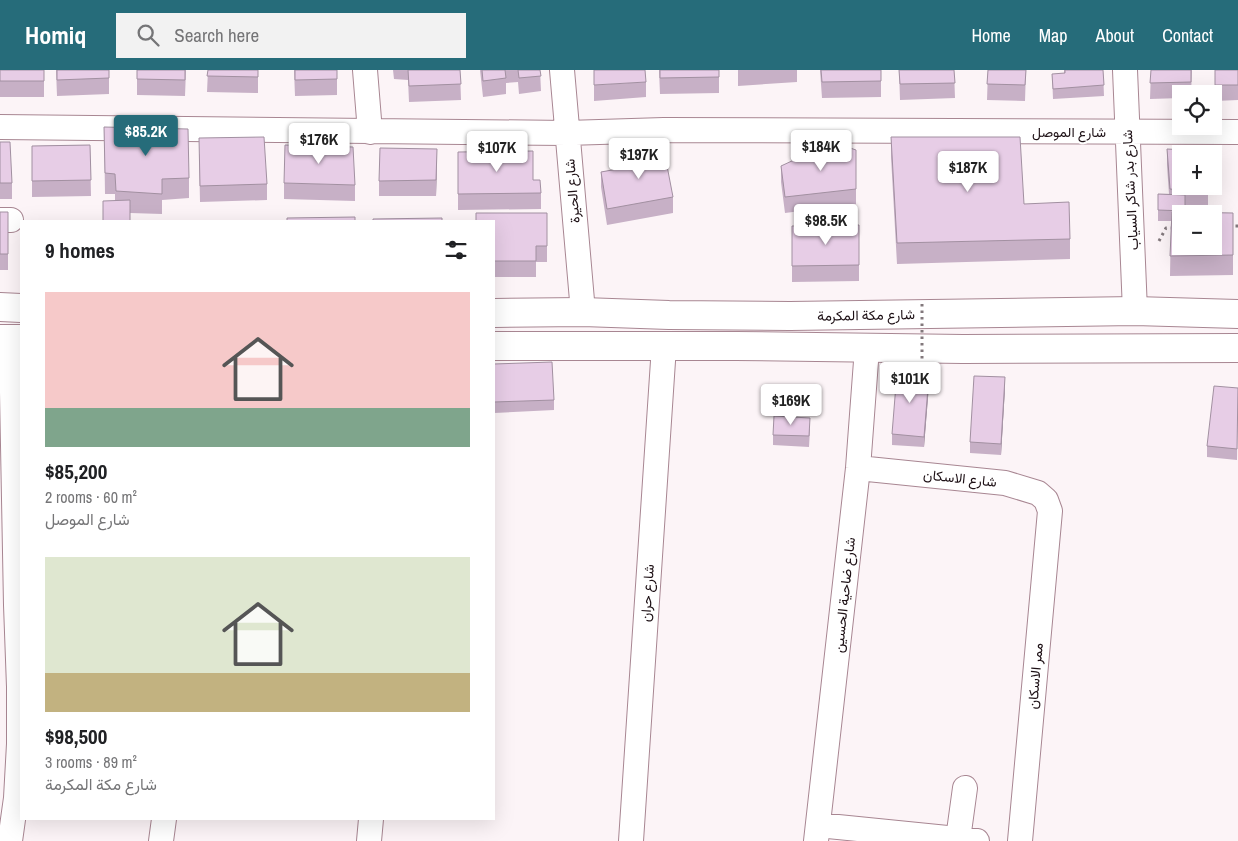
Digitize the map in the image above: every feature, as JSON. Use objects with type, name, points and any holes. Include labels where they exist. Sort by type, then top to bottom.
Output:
[{"type":"main road","points":[[0,307],[20,308]]},
{"type":"main road","name":"شارع مكة المكرمة","points":[[495,312],[790,316],[1135,311],[1238,314]]},
{"type":"main road","points":[[495,346],[1238,348]]},
{"type":"street","points":[[365,70],[370,132]]},
{"type":"street","name":"شارع الحيرة","points":[[562,70],[583,312]]},
{"type":"street","name":"شارع بدر شاكر السياب","points":[[1125,70],[1135,311]]},
{"type":"street","name":"شارع الموصل","points":[[0,127],[567,133],[664,130],[1238,132]]},
{"type":"street","points":[[10,841],[16,798],[20,687],[18,546],[7,460],[11,339]]},
{"type":"street","name":"شارع حران","points":[[631,841],[664,346]]},
{"type":"street","name":"شارع ضاحية الحسين","points":[[817,833],[858,468],[867,348]]},
{"type":"street","name":"شارع الاسكان","points":[[858,468],[1005,483],[1038,493],[1046,500],[1050,511]]},
{"type":"street","name":"ممر الاسكان","points":[[1020,841],[1050,511]]},
{"type":"street","points":[[817,833],[968,840],[965,788]]},
{"type":"street","points":[[161,841],[164,820]]},
{"type":"street","points":[[369,841],[371,820]]},
{"type":"path","points":[[1222,227],[1238,226]]},
{"type":"path","points":[[1159,242],[1166,228],[1172,228]]},
{"type":"path","points":[[922,304],[922,365]]},
{"type":"building","points":[[0,70],[44,70],[44,81],[0,81]]},
{"type":"building","points":[[57,70],[109,70],[109,78],[57,80]]},
{"type":"building","points":[[137,70],[185,70],[185,80],[137,79]]},
{"type":"building","points":[[208,70],[258,70],[258,77],[207,76]]},
{"type":"building","points":[[295,70],[337,70],[337,79],[295,80]]},
{"type":"building","points":[[408,70],[460,70],[461,84],[409,86]]},
{"type":"building","points":[[482,70],[505,70],[506,78],[483,81]]},
{"type":"building","points":[[518,70],[540,70],[541,76],[519,78]]},
{"type":"building","points":[[594,70],[645,70],[646,82],[594,85]]},
{"type":"building","points":[[660,70],[719,70],[719,77],[660,78]]},
{"type":"building","points":[[821,70],[881,70],[881,81],[822,82]]},
{"type":"building","points":[[899,70],[954,70],[955,83],[900,84]]},
{"type":"building","points":[[988,70],[1026,70],[1025,85],[987,84]]},
{"type":"building","points":[[1065,70],[1103,70],[1104,85],[1053,89],[1052,74],[1065,73]]},
{"type":"building","points":[[1151,70],[1191,70],[1191,82],[1150,83]]},
{"type":"building","points":[[1215,70],[1238,70],[1238,85],[1215,85]]},
{"type":"building","points":[[104,127],[188,129],[189,178],[162,179],[162,194],[116,191],[115,174],[105,173]]},
{"type":"building","points":[[264,137],[267,184],[200,186],[199,138]]},
{"type":"building","points":[[891,137],[1020,137],[1024,204],[1069,202],[1070,239],[897,243]]},
{"type":"building","points":[[0,142],[10,142],[12,183],[0,183]]},
{"type":"building","points":[[833,142],[856,150],[856,189],[785,197],[781,166]]},
{"type":"building","points":[[90,145],[91,180],[32,181],[32,146]]},
{"type":"building","points":[[285,145],[353,147],[355,185],[284,183]]},
{"type":"building","points":[[663,145],[673,197],[607,209],[601,172],[634,166],[632,151]]},
{"type":"building","points":[[380,148],[437,149],[436,180],[379,181]]},
{"type":"building","points":[[1167,149],[1172,149],[1172,189],[1170,189]]},
{"type":"building","points":[[533,151],[533,180],[540,180],[541,193],[458,194],[458,152]]},
{"type":"building","points":[[1158,194],[1185,195],[1185,205],[1172,205],[1172,211],[1158,210]]},
{"type":"building","points":[[130,200],[130,220],[103,220],[103,201]]},
{"type":"building","points":[[0,212],[8,212],[8,254],[0,254]]},
{"type":"building","points":[[1172,212],[1172,255],[1222,255],[1222,213],[1233,213],[1233,255],[1170,256]]},
{"type":"building","points":[[476,213],[547,213],[547,246],[536,246],[536,261],[495,261],[495,220],[476,220]]},
{"type":"building","points":[[355,217],[355,220],[287,220],[287,218]]},
{"type":"building","points":[[442,218],[442,220],[373,220]]},
{"type":"building","points":[[859,225],[859,265],[792,266],[792,226]]},
{"type":"building","points":[[552,362],[554,400],[495,402],[495,364]]},
{"type":"building","points":[[897,372],[929,375],[924,437],[892,434]]},
{"type":"building","points":[[974,376],[1005,377],[1001,444],[970,442]]},
{"type":"building","points":[[1214,386],[1238,388],[1237,449],[1207,446]]},
{"type":"building","points":[[774,416],[810,418],[809,436],[773,435]]}]
